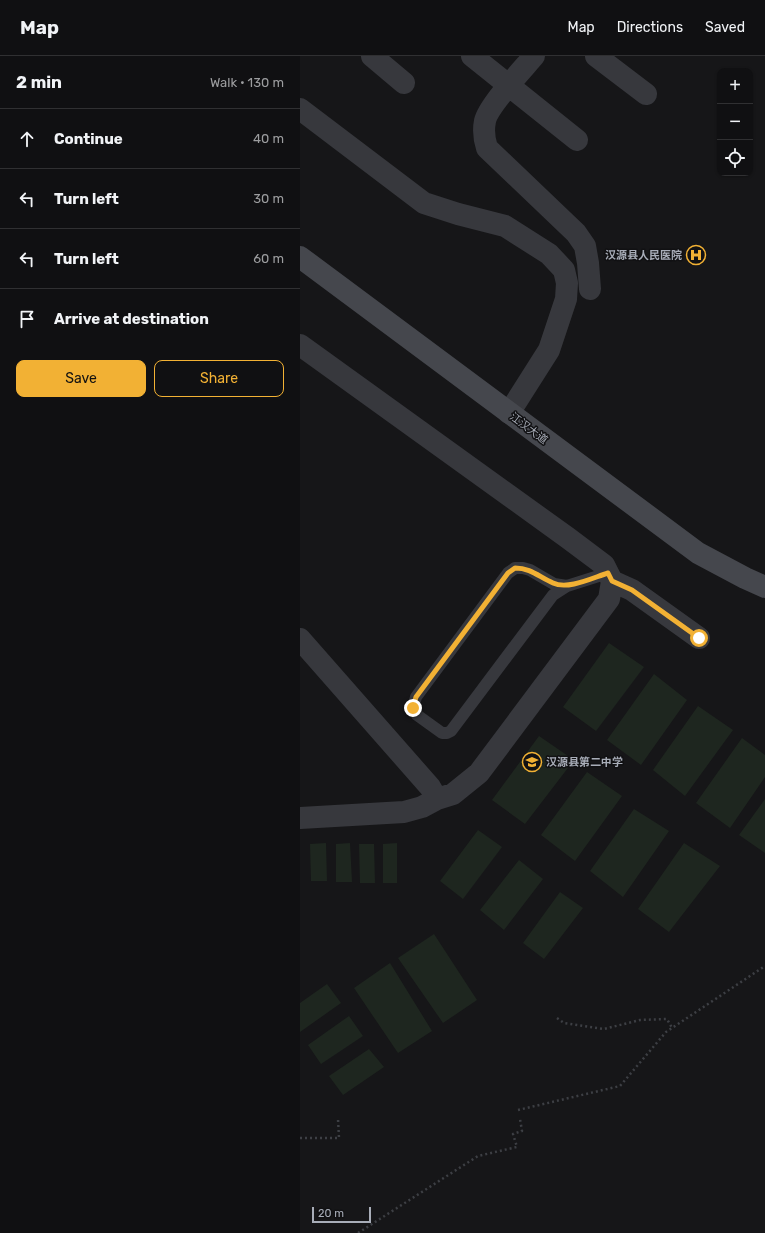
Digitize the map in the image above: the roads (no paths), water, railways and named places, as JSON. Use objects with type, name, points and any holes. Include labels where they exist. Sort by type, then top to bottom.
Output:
[{"type":"main road","name":"江汉大道","points":[[300,257],[698,553],[765,587]]},
{"type":"street","points":[[372,56],[404,83]]},
{"type":"street","points":[[472,56],[577,140]]},
{"type":"street","points":[[534,56],[498,99],[485,119],[483,133],[487,148],[576,233],[585,246],[590,289]]},
{"type":"street","points":[[596,56],[646,94]]},
{"type":"street","points":[[300,109],[424,203],[505,226],[549,254],[564,270],[567,283],[566,298],[549,350],[509,413]]},
{"type":"street","points":[[300,345],[568,538],[604,565],[610,577],[609,599],[480,773],[453,794],[437,798],[422,807],[404,812],[300,818]]},
{"type":"street","points":[[610,577],[632,590],[699,638]]},
{"type":"street","points":[[300,639],[430,788],[437,798]]},
{"type":"lane","points":[[567,586],[554,584],[530,570],[523,568],[515,568],[508,573],[416,697],[413,708],[417,715],[442,733],[451,731],[552,595],[567,586],[610,577]]},
{"type":"place","name":"汉源县人民医院","points":[[696,255]]},
{"type":"place","name":"汉源县第二中学","points":[[532,762]]}]
